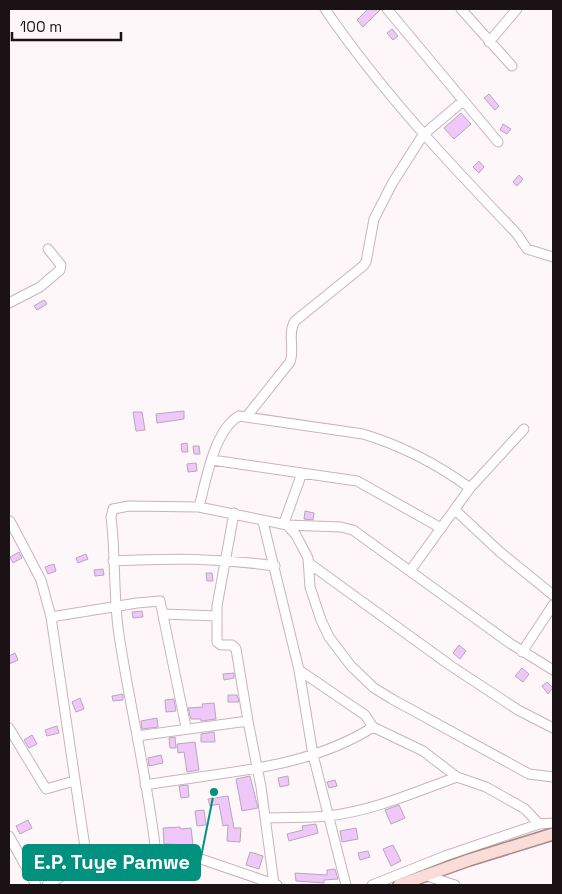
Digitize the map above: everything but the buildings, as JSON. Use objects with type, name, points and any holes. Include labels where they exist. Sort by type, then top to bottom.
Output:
[{"type":"main road","points":[[399,885],[424,875],[447,862],[553,834]]},
{"type":"street","points":[[325,9],[368,69],[423,135],[517,234],[527,249],[553,257]]},
{"type":"street","points":[[387,9],[498,142]]},
{"type":"street","points":[[461,9],[512,66]]},
{"type":"street","points":[[489,42],[517,9]]},
{"type":"street","points":[[247,416],[290,362],[292,356],[292,330],[295,321],[359,271],[366,262],[371,228],[378,209],[423,135],[463,101]]},
{"type":"street","points":[[9,303],[40,287],[60,270],[61,266],[48,249]]},
{"type":"street","points":[[199,507],[212,460],[224,429],[239,416],[281,424],[363,434],[376,438],[425,458],[470,488]]},
{"type":"street","points":[[410,571],[470,488],[524,429]]},
{"type":"street","points":[[212,460],[357,481],[441,528]]},
{"type":"street","points":[[286,524],[302,473]]},
{"type":"street","points":[[156,854],[150,802],[136,736],[115,606],[111,517],[114,509],[129,506],[199,507],[234,513],[263,522],[341,527],[353,530],[522,652],[553,670]]},
{"type":"street","points":[[454,510],[500,552],[553,596]]},
{"type":"street","points":[[47,885],[87,861],[156,854],[198,858],[276,885],[236,649],[232,645],[219,644],[217,616],[234,513]]},
{"type":"street","points":[[10,521],[41,580],[51,617],[87,861]]},
{"type":"street","points":[[263,522],[299,670],[313,755],[346,885]]},
{"type":"street","points":[[286,524],[303,548],[310,564],[310,587],[329,637],[363,679],[392,699],[529,774],[553,777]]},
{"type":"street","points":[[113,561],[180,557],[226,559],[275,566]]},
{"type":"street","points":[[310,564],[451,666],[518,710],[553,728]]},
{"type":"street","points":[[51,617],[157,600],[162,604],[186,727]]},
{"type":"street","points":[[522,652],[553,605]]},
{"type":"street","points":[[163,614],[217,616]]},
{"type":"street","points":[[299,670],[364,715],[373,727],[422,751],[457,777],[486,787],[524,808],[538,824]]},
{"type":"street","points":[[136,736],[186,727],[248,720]]},
{"type":"street","points":[[145,785],[257,768],[313,755],[360,735],[373,727]]},
{"type":"street","points":[[9,729],[46,788],[74,781]]},
{"type":"street","points":[[266,818],[328,816],[389,802],[457,777]]},
{"type":"street","points":[[372,885],[447,862],[538,824],[553,823]]},
{"type":"street","points":[[9,836],[36,885]]},
{"type":"street","points":[[424,875],[455,885]]},
{"type":"place","name":"E.P. Tuye Pamwe","points":[[214,792]]}]
